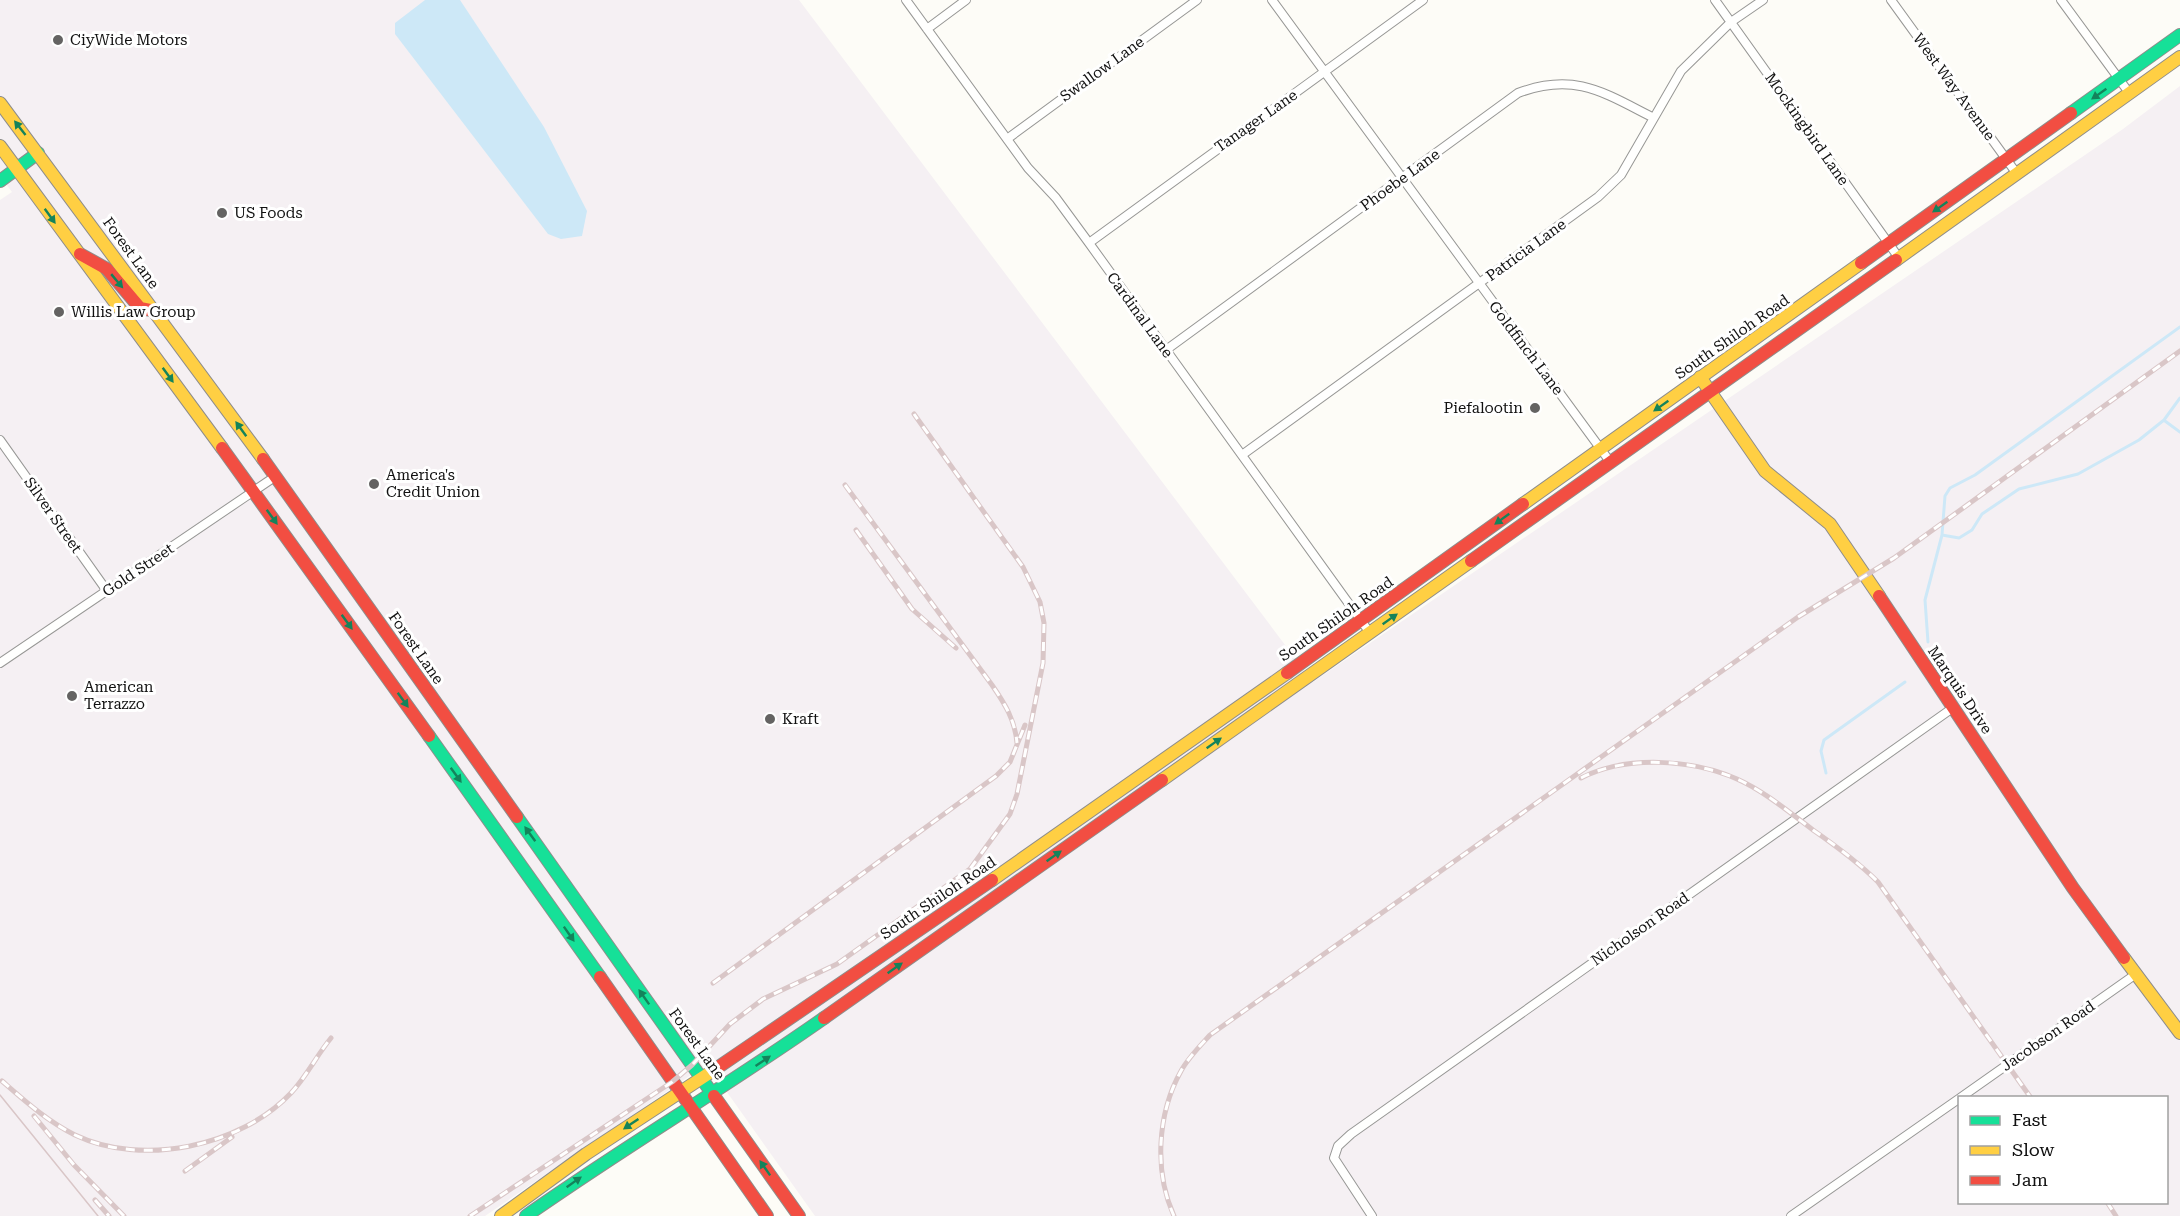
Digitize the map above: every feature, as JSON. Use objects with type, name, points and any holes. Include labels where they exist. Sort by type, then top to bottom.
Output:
[{"type":"main road","name":"South Shiloh Road","points":[[501,1216],[586,1154],[702,1078],[991,880],[1361,620],[2180,35]]},
{"type":"main road","name":"South Shiloh Road","points":[[526,1216],[597,1166],[714,1094],[1611,463],[2180,57]]},
{"type":"main road","name":"Forest Lane","points":[[0,103],[276,476],[799,1216]]},
{"type":"main road","points":[[0,146],[255,493],[521,865],[767,1216]]},
{"type":"main road","points":[[0,181],[38,153]]},
{"type":"main road","points":[[76,252],[107,269],[140,308],[155,311]]},
{"type":"main road","name":"Marquis Drive","points":[[1701,377],[1765,471],[1830,524],[2073,888],[2180,1033]]},
{"type":"street","name":"Cardinal Lane","points":[[906,0],[1007,139],[1089,243],[1370,633]]},
{"type":"street","points":[[927,29],[966,0]]},
{"type":"street","name":"Swallow Lane","points":[[1007,139],[1197,0]]},
{"type":"street","name":"Goldfinch Lane","points":[[1272,0],[1611,463]]},
{"type":"street","name":"Tanager Lane","points":[[1089,243],[1423,0]]},
{"type":"street","name":"Mockingbird Lane","points":[[1715,0],[1899,258]]},
{"type":"street","name":"Patricia Lane","points":[[1242,456],[1598,197],[1621,175],[1674,80],[1687,64],[1731,22],[1763,0]]},
{"type":"street","name":"West Way Avenue","points":[[1890,0],[2017,174]]},
{"type":"street","points":[[2061,0],[2130,94]]},
{"type":"street","name":"Phoebe Lane","points":[[1166,350],[1518,93],[1537,86],[1576,84],[1614,98],[1652,117]]},
{"type":"street","name":"Silver Street","points":[[0,440],[107,591]]},
{"type":"street","name":"Gold Street","points":[[0,663],[255,493],[276,476]]},
{"type":"street","name":"Nicholson Road","points":[[1372,1216],[1334,1158],[1338,1146],[1351,1134],[1954,707]]},
{"type":"street","name":"Jacobson Road","points":[[1963,1096],[2136,974]]},
{"type":"street","name":"Jacobson Road","points":[[1791,1216],[1958,1099]]},
{"type":"shaded area","points":[[0,0],[799,0],[1313,682],[2123,129],[2180,86],[2180,1216],[815,1216],[707,1064],[485,1216],[0,1216],[0,200],[12,192],[0,176]]},
{"type":"water","points":[[425,0],[460,0],[544,127],[587,211],[582,236],[561,239],[548,234],[395,34],[395,23]]},
{"type":"waterway","points":[[1928,642],[1925,600],[1942,535],[1945,496],[1950,488],[1975,475],[2180,327]]},
{"type":"waterway","points":[[1942,535],[1959,538],[1972,530],[1982,514],[2019,489],[2078,474],[2139,440],[2164,420],[2180,398]]},
{"type":"waterway","points":[[2165,421],[2180,432]]},
{"type":"waterway","points":[[1826,773],[1821,751],[1824,740],[1905,682]]},
{"type":"tram line","points":[[0,1095],[98,1216]]},
{"type":"railway","points":[[1174,1216],[1163,1181],[1161,1162],[1163,1124],[1173,1088],[1181,1071],[1210,1035],[1798,617],[1894,558],[2180,351]]},
{"type":"railway","points":[[470,1216],[672,1082],[692,1065],[730,1024],[763,999],[837,964],[970,869],[1010,814],[1017,794],[1043,663],[1044,623],[1040,602],[1023,567],[914,414]]},
{"type":"railway","points":[[845,485],[997,692],[1012,720],[1017,743]]},
{"type":"railway","points":[[856,530],[912,609],[956,648]]},
{"type":"railway","points":[[713,983],[996,776],[1010,762],[1025,725]]},
{"type":"railway","points":[[1581,778],[1599,771],[1638,763],[1679,764],[1700,767],[1737,779],[1776,802],[1847,855],[1878,882],[2030,1096]]},
{"type":"railway","points":[[2,1081],[37,1110],[75,1135],[101,1145],[130,1150],[159,1150],[189,1146],[218,1138],[245,1127],[270,1112],[296,1087],[331,1038]]},
{"type":"railway","points":[[34,1116],[74,1165],[124,1216]]},
{"type":"railway","points":[[185,1171],[232,1137]]},
{"type":"railway","points":[[95,1200],[109,1216]]},
{"type":"railway","points":[[2108,1204],[2116,1216]]},
{"type":"traffic: fast","points":[[2071,113],[2180,35]]},
{"type":"traffic: fast","points":[[0,181],[38,153]]},
{"type":"traffic: fast","points":[[429,736],[600,977]]},
{"type":"traffic: fast","points":[[517,817],[714,1096]]},
{"type":"traffic: fast","points":[[526,1216],[824,1018]]},
{"type":"traffic: slow","points":[[1896,260],[2180,57]]},
{"type":"traffic: slow","points":[[0,103],[263,459]]},
{"type":"traffic: slow","points":[[0,146],[222,448]]},
{"type":"traffic: slow","points":[[1523,504],[1861,263]]},
{"type":"traffic: slow","points":[[1700,377],[1765,471],[1830,524],[1879,596]]},
{"type":"traffic: slow","points":[[1162,780],[1471,561]]},
{"type":"traffic: slow","points":[[992,880],[1287,673]]},
{"type":"traffic: slow","points":[[2124,958],[2180,1033]]},
{"type":"traffic: slow","points":[[501,1216],[586,1154],[717,1068]]},
{"type":"traffic: jam","points":[[1861,263],[2071,113]]},
{"type":"traffic: jam","points":[[80,254],[107,269],[140,308],[155,311]]},
{"type":"traffic: jam","points":[[1471,561],[1896,260]]},
{"type":"traffic: jam","points":[[222,448],[429,736]]},
{"type":"traffic: jam","points":[[263,459],[517,817]]},
{"type":"traffic: jam","points":[[1287,673],[1523,504]]},
{"type":"traffic: jam","points":[[1879,596],[2073,888],[2124,958]]},
{"type":"traffic: jam","points":[[824,1018],[1162,780]]},
{"type":"traffic: jam","points":[[717,1068],[992,880]]},
{"type":"traffic: jam","points":[[600,977],[767,1216]]},
{"type":"traffic: jam","points":[[714,1096],[799,1216]]},
{"type":"place","name":"CiyWide Motors","points":[[58,40]]},
{"type":"place","name":"US Foods","points":[[222,213]]},
{"type":"place","name":"Willis Law Group","points":[[59,312]]},
{"type":"place","name":"Piefalootin","points":[[1535,408]]},
{"type":"place","name":"America's Credit Union","points":[[374,484]]},
{"type":"place","name":"American Terrazzo","points":[[72,696]]},
{"type":"place","name":"Kraft","points":[[770,719]]}]
